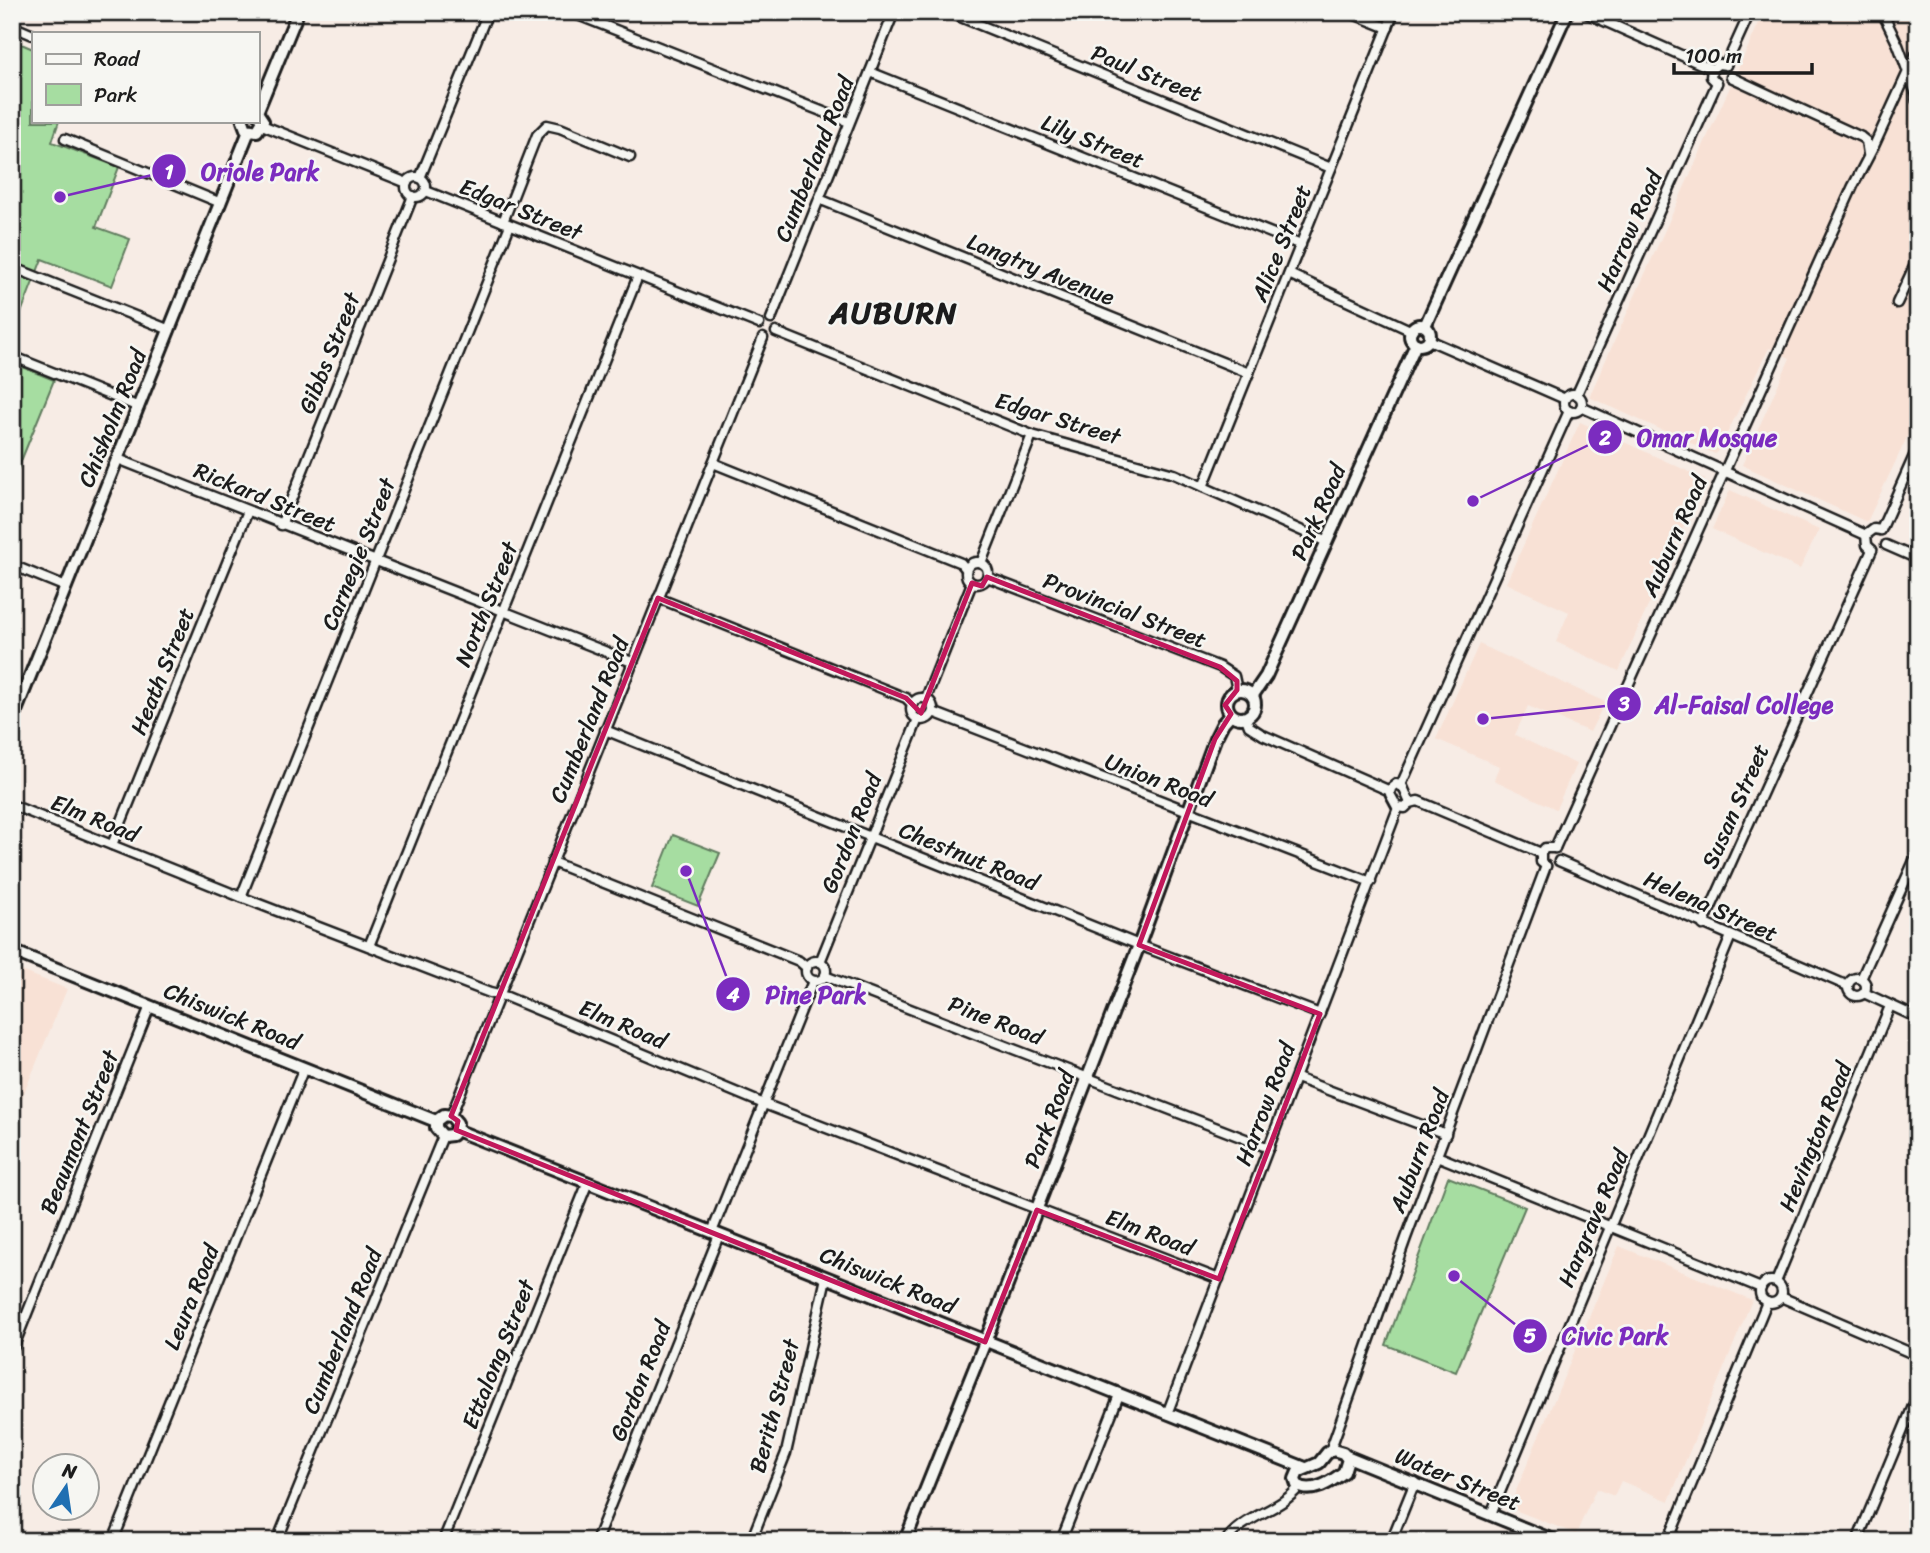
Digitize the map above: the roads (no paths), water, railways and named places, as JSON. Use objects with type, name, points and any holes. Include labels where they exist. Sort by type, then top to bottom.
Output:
[{"type":"street","points":[[259,107],[298,12]]},
{"type":"street","points":[[420,178],[488,12]]},
{"type":"street","points":[[570,12],[849,122]]},
{"type":"street","name":"Cumberland Road","points":[[771,319],[894,12]]},
{"type":"street","name":"Paul Street","points":[[948,12],[1331,168]]},
{"type":"street","points":[[1348,12],[1388,28]]},
{"type":"street","name":"Alice Street","points":[[1203,487],[1394,12]]},
{"type":"street","points":[[1584,12],[1712,69]]},
{"type":"street","points":[[1726,65],[1749,12]]},
{"type":"street","points":[[1882,12],[1898,45],[1918,99]]},
{"type":"street","points":[[1425,326],[1568,13]]},
{"type":"street","points":[[12,26],[32,35]]},
{"type":"street","points":[[1898,45],[1909,51],[1918,49]]},
{"type":"street","name":"Auburn Road","points":[[1555,848],[1918,49]]},
{"type":"street","points":[[1718,64],[1726,65],[1731,70],[1731,77],[1725,83],[1717,83],[1712,77],[1712,69],[1718,64]]},
{"type":"street","name":"Lily Street","points":[[870,72],[1301,245]]},
{"type":"street","points":[[1731,77],[1861,137],[1867,145],[1867,157]]},
{"type":"street","name":"Harrow Road","points":[[1577,394],[1717,83]]},
{"type":"street","points":[[246,126],[257,131],[262,125],[259,114]]},
{"type":"street","points":[[262,125],[407,183]]},
{"type":"street","name":"Carnegie Street","points":[[241,897],[507,223],[537,135],[547,125],[560,128],[629,157]]},
{"type":"street","name":"Chisholm Road","points":[[12,721],[221,203],[246,126]]},
{"type":"street","points":[[65,139],[221,203]]},
{"type":"street","points":[[412,178],[420,178],[426,183],[426,191],[420,196],[413,196],[407,191],[407,183],[412,178]]},
{"type":"street","name":"Edgar Street","points":[[426,191],[759,324]]},
{"type":"street","name":"Gibbs Street","points":[[281,525],[413,196]]},
{"type":"street","name":"Langtry Avenue","points":[[818,199],[1249,373]]},
{"type":"street","points":[[1897,303],[1918,258]]},
{"type":"street","points":[[12,267],[170,330]]},
{"type":"street","points":[[1289,274],[1412,331]]},
{"type":"street","name":"North Street","points":[[369,946],[638,276]]},
{"type":"street","points":[[764,319],[771,319],[776,324],[776,332],[772,337],[763,338],[757,331],[759,324],[764,319]]},
{"type":"street","points":[[1419,325],[1425,326],[1430,334],[1429,340],[1425,344],[1416,344],[1412,340],[1412,331],[1419,325]]},
{"type":"street","name":"Edgar Street","points":[[776,332],[1032,435],[1174,474],[1327,542]]},
{"type":"street","name":"Cumberland Road","points":[[450,1116],[763,338]]},
{"type":"street","points":[[1429,340],[1564,398]]},
{"type":"street","name":"Park Road","points":[[1253,695],[1266,676],[1416,344]]},
{"type":"street","points":[[17,358],[139,407]]},
{"type":"street","points":[[1564,398],[1571,393],[1581,398],[1581,407],[1577,411],[1569,411]]},
{"type":"street","points":[[1564,398],[1564,404],[1569,411]]},
{"type":"street","points":[[1581,407],[1866,535]]},
{"type":"street","points":[[1401,785],[1569,411]]},
{"type":"street","points":[[981,563],[1032,435]]},
{"type":"street","points":[[1881,530],[1918,447]]},
{"type":"street","name":"Rickard Street","points":[[118,459],[632,662]]},
{"type":"street","points":[[713,463],[961,563],[972,583]]},
{"type":"street","name":"Heath Street","points":[[112,845],[248,511]]},
{"type":"street","points":[[1874,529],[1881,530],[1887,538],[1886,545],[1878,551],[1872,550],[1867,545],[1866,535],[1874,529]]},
{"type":"street","points":[[1886,545],[1918,559]]},
{"type":"street","name":"Susan Street","points":[[1703,925],[1872,550]]},
{"type":"street","points":[[966,569],[971,564],[981,563]]},
{"type":"street","points":[[972,583],[982,583],[987,577],[986,568],[981,563]]},
{"type":"street","points":[[12,565],[66,587]]},
{"type":"street","name":"Provincial Street","points":[[987,577],[1220,667],[1234,676],[1237,690]]},
{"type":"street","points":[[926,698],[972,583]]},
{"type":"street","points":[[659,598],[906,698],[912,704],[913,715],[918,719],[928,718],[933,712],[933,706],[926,698],[919,698],[912,704]]},
{"type":"street","points":[[1237,690],[1246,690],[1253,695],[1256,707],[1246,718],[1231,714],[1227,700],[1237,690]]},
{"type":"street","name":"Union Road","points":[[933,712],[1371,882]]},
{"type":"street","name":"Park Road","points":[[905,1541],[1037,1210],[1215,738],[1231,714]]},
{"type":"street","points":[[1246,718],[1249,726],[1264,736],[1390,790],[1398,808],[1405,808],[1418,801],[1541,853]]},
{"type":"street","name":"Gordon Road","points":[[820,962],[918,719]]},
{"type":"street","name":"Chestnut Road","points":[[605,730],[1139,945],[1320,1014]]},
{"type":"street","points":[[1390,790],[1394,785],[1401,785]]},
{"type":"street","points":[[1401,785],[1410,803]]},
{"type":"street","name":"Elm Road","points":[[12,805],[241,897],[499,995],[764,1104],[1219,1279]]},
{"type":"street","name":"Harrow Road","points":[[1167,1414],[1398,808]]},
{"type":"street","points":[[1545,848],[1555,848],[1559,852],[1559,860],[1555,865],[1546,866],[1541,862],[1541,853],[1545,848]]},
{"type":"street","points":[[1861,979],[1918,852]]},
{"type":"street","name":"Helena Street","points":[[1559,860],[1848,986]]},
{"type":"street","points":[[552,862],[799,961],[807,968]]},
{"type":"street","name":"Auburn Road","points":[[1330,1451],[1546,866]]},
{"type":"street","name":"Hargrave Road","points":[[1491,1514],[1731,936]]},
{"type":"street","name":"Chiswick Road","points":[[12,951],[436,1122]]},
{"type":"street","points":[[812,962],[820,962],[826,969],[825,976],[821,980],[813,981],[807,975],[807,968],[812,962]]},
{"type":"street","name":"Pine Road","points":[[825,976],[1269,1147]]},
{"type":"street","points":[[1861,979],[1853,979],[1848,986],[1849,992],[1854,995],[1864,993],[1918,1018]]},
{"type":"street","points":[[1861,979],[1866,986],[1864,993]]},
{"type":"street","name":"Gordon Road","points":[[596,1541],[813,981]]},
{"type":"street","name":"Beaumont Street","points":[[12,1351],[150,1006]]},
{"type":"street","name":"Hevington Road","points":[[1776,1282],[1890,1006]]},
{"type":"street","name":"Leura Road","points":[[113,1541],[304,1068]]},
{"type":"street","points":[[1296,1078],[1446,1134]]},
{"type":"street","points":[[441,1116],[450,1116],[455,1120],[456,1130],[449,1136],[443,1136],[436,1128],[436,1122],[441,1116]]},
{"type":"street","name":"Chiswick Road","points":[[456,1130],[1305,1468]]},
{"type":"street","name":"Cumberland Road","points":[[278,1541],[443,1136]]},
{"type":"street","points":[[1437,1156],[1761,1288]]},
{"type":"street","name":"Ettalong Street","points":[[443,1541],[588,1182]]},
{"type":"street","name":"Berith Street","points":[[751,1541],[786,1453],[826,1278]]},
{"type":"street","points":[[1769,1282],[1776,1282],[1782,1288],[1781,1297],[1777,1302],[1767,1302],[1761,1295],[1761,1288],[1769,1282]]},
{"type":"street","points":[[1781,1297],[1918,1356]]},
{"type":"street","points":[[1668,1541],[1767,1302]]},
{"type":"street","points":[[1857,1541],[1918,1394]]},
{"type":"street","points":[[1061,1541],[1119,1395]]},
{"type":"street","name":"Water Street","points":[[1330,1451],[1337,1450],[1555,1541]]},
{"type":"street","points":[[1299,1488],[1295,1482],[1296,1475],[1318,1463],[1330,1451]]},
{"type":"street","points":[[1226,1541],[1231,1534],[1282,1504],[1299,1488],[1315,1488],[1340,1475],[1346,1468],[1346,1455]]},
{"type":"street","points":[[1391,1541],[1415,1482]]},
{"type":"place","name":"Oriole Park","points":[[60,197]]},
{"type":"place","name":"Omar Mosque","points":[[1473,501]]},
{"type":"place","name":"Al-Faisal College","points":[[1483,719]]},
{"type":"place","name":"Pine Park","points":[[686,871]]},
{"type":"place","name":"Civic Park","points":[[1454,1276]]},
{"type":"district","name":"AUBURN","points":[[894,313]]}]
